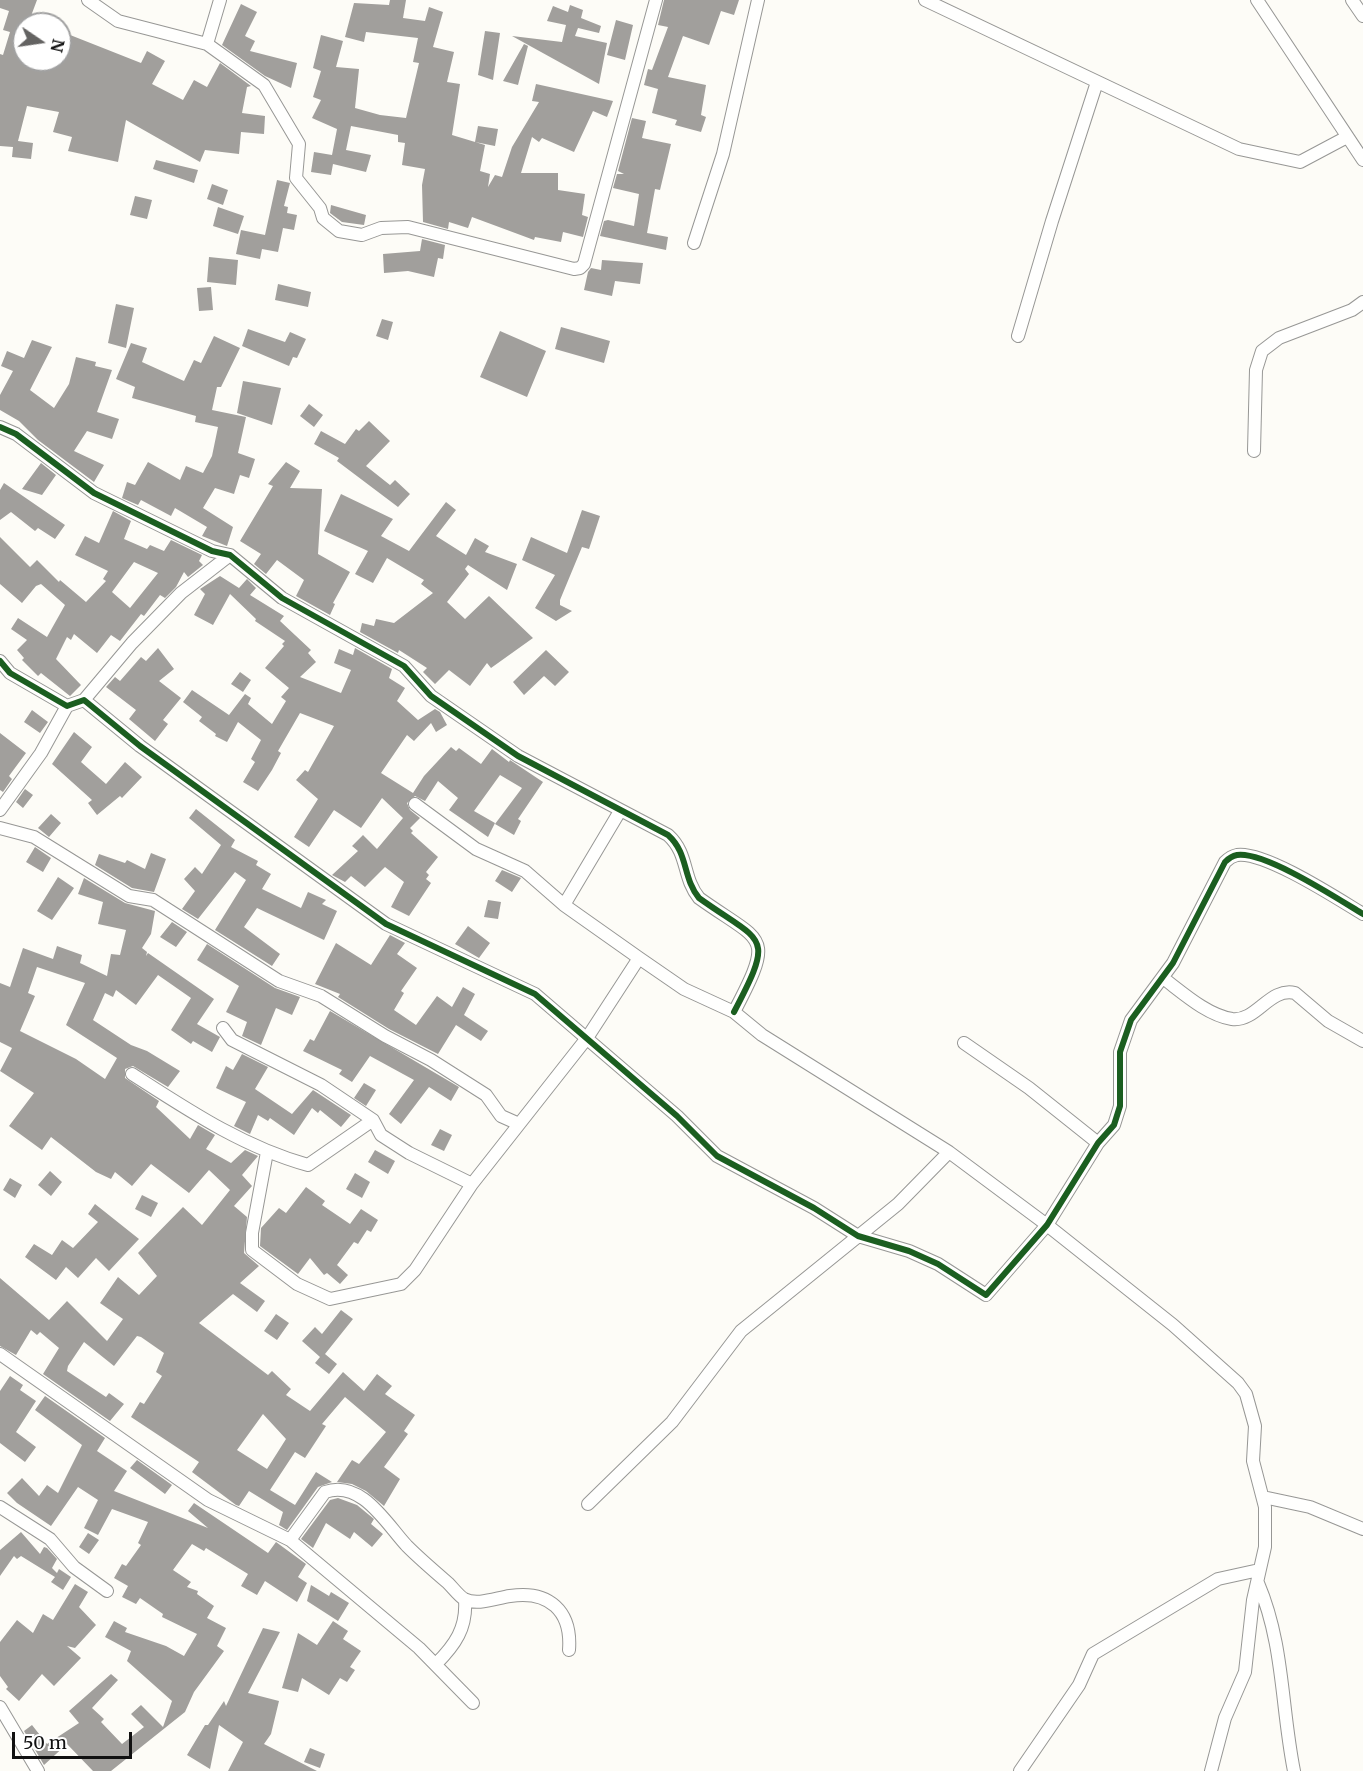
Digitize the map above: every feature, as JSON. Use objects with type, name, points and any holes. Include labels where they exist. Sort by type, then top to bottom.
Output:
[{"type":"street","points":[[88,0],[118,21],[207,44],[264,85],[299,144],[296,178],[320,208],[323,219],[339,231],[362,235],[381,228],[408,227],[445,234],[574,269],[584,264],[656,0]]},
{"type":"street","points":[[207,44],[220,0]]},
{"type":"street","points":[[694,243],[723,154],[758,0]]},
{"type":"street","points":[[925,0],[1239,149],[1300,162],[1347,137]]},
{"type":"street","points":[[1257,0],[1363,160]]},
{"type":"street","points":[[1352,0],[1363,16]]},
{"type":"street","points":[[1018,336],[1097,82]]},
{"type":"street","points":[[1254,451],[1256,370],[1262,351],[1279,338],[1352,310],[1363,302]]},
{"type":"street","points":[[0,427],[16,434],[94,493],[212,550],[230,555],[282,598],[404,666],[431,696],[518,756],[660,831],[677,844],[682,853],[688,878],[699,898],[753,934],[759,948],[759,960],[734,1012]]},
{"type":"street","points":[[0,810],[41,753],[67,706],[84,700],[132,643],[182,593],[230,555]]},
{"type":"street","points":[[0,662],[10,673],[67,706]]},
{"type":"street","points":[[84,700],[140,746],[386,924],[535,994],[588,1038],[717,1156],[858,1236],[909,1251],[938,1264],[986,1295],[1047,1225],[1098,1143],[1117,1119],[1124,1038],[1131,1020],[1163,978],[1225,862],[1236,855],[1251,857],[1293,873],[1363,914]]},
{"type":"street","points":[[415,804],[476,849],[525,871],[564,905],[684,989],[734,1012],[762,1035],[949,1152],[1047,1225],[1173,1325],[1238,1383],[1253,1409],[1256,1426],[1254,1470],[1263,1497],[1267,1525],[1253,1600],[1245,1672],[1225,1718],[1211,1771]]},
{"type":"street","points":[[564,905],[620,811]]},
{"type":"street","points":[[0,828],[34,837],[129,896],[153,900],[279,981],[321,996],[385,1036],[431,1060],[486,1095],[501,1116],[519,1124]]},
{"type":"street","points":[[267,1152],[252,1233],[252,1250],[297,1284],[330,1299],[401,1284],[415,1270],[472,1184],[588,1038],[639,958]]},
{"type":"street","points":[[1163,978],[1203,1007],[1233,1019],[1248,1015],[1276,995],[1295,993],[1329,1021],[1363,1041]]},
{"type":"street","points":[[223,1028],[232,1040],[321,1085],[373,1120],[381,1135],[409,1153],[472,1184]]},
{"type":"street","points":[[964,1043],[1029,1088],[1098,1143]]},
{"type":"street","points":[[132,1074],[198,1116],[267,1152],[308,1165],[373,1120]]},
{"type":"street","points":[[588,1504],[672,1422],[741,1331],[898,1204],[949,1152]]},
{"type":"street","points":[[0,1354],[208,1500],[290,1540],[436,1664],[473,1703]]},
{"type":"street","points":[[290,1540],[325,1492],[333,1489],[344,1491],[364,1500],[379,1512],[408,1546],[465,1599],[480,1601],[522,1595],[552,1603],[565,1616],[570,1635],[569,1650]]},
{"type":"street","points":[[1263,1497],[1310,1508],[1363,1529]]},
{"type":"street","points":[[0,1507],[37,1533],[50,1539],[74,1567],[107,1591]]},
{"type":"street","points":[[1020,1771],[1079,1685],[1093,1653],[1218,1579],[1258,1577]]},
{"type":"street","points":[[1258,1577],[1277,1641],[1279,1671],[1294,1771]]},
{"type":"street","points":[[436,1664],[458,1638],[465,1619],[465,1599]]},
{"type":"street","points":[[0,1707],[38,1771]]},
{"type":"building","points":[[0,0],[37,0],[32,12],[12,12],[12,72],[72,72],[72,36],[141,63],[147,51],[165,61],[152,84],[183,100],[194,80],[207,87],[220,63],[251,86],[247,87],[242,113],[265,116],[264,134],[241,132],[239,154],[205,150],[200,162],[126,120],[118,162],[68,151],[72,137],[53,132],[59,112],[27,106],[18,141],[33,143],[31,159],[12,157],[13,147],[0,146],[0,54],[3,55],[10,32],[3,30],[9,11],[0,8]]},
{"type":"building","points":[[390,0],[406,0],[403,18],[425,21],[429,7],[443,12],[433,47],[454,52],[447,82],[460,84],[452,135],[485,145],[480,171],[490,174],[488,187],[495,175],[502,177],[512,147],[539,102],[532,101],[536,84],[613,101],[607,117],[593,111],[574,152],[542,138],[539,142],[532,137],[521,173],[558,173],[558,190],[585,194],[582,215],[588,217],[583,237],[563,232],[561,242],[535,237],[534,240],[472,217],[468,228],[449,222],[448,229],[423,222],[422,185],[425,169],[402,165],[405,143],[398,142],[398,135],[351,126],[346,150],[371,155],[366,172],[333,164],[331,175],[311,172],[314,152],[332,155],[337,129],[312,118],[321,100],[313,97],[321,71],[313,68],[321,35],[343,41],[336,67],[359,69],[355,108],[380,115],[406,118],[419,63],[413,62],[418,38],[366,32],[364,42],[345,37],[354,3],[389,5]]},
{"type":"building","points":[[664,0],[739,0],[734,15],[721,11],[709,45],[683,36],[668,77],[706,85],[701,115],[706,117],[701,132],[675,125],[677,120],[652,113],[658,89],[644,85],[648,69],[652,70],[668,27],[658,25]]},
{"type":"building","points":[[241,4],[257,12],[245,36],[255,41],[250,51],[297,63],[291,88],[265,76],[222,45]]},
{"type":"building","points":[[570,5],[583,10],[581,18],[601,26],[599,33],[578,28],[575,36],[607,43],[599,84],[512,36],[562,42],[566,25],[547,21],[553,6],[568,12]]},
{"type":"building","points":[[616,20],[633,25],[625,60],[607,55]]},
{"type":"building","points":[[485,31],[500,33],[493,80],[478,75]]},
{"type":"building","points":[[524,44],[528,46],[518,85],[503,81]]},
{"type":"building","points":[[632,118],[646,121],[642,138],[671,144],[660,190],[655,189],[647,233],[668,237],[666,250],[600,236],[604,221],[634,226],[639,194],[613,188],[617,174],[624,174],[618,171]]},
{"type":"building","points":[[478,126],[498,129],[495,146],[475,142]]},
{"type":"building","points":[[156,160],[198,170],[194,183],[153,169]]},
{"type":"building","points":[[277,180],[290,183],[284,206],[288,207],[287,213],[297,215],[294,230],[283,228],[278,252],[262,249],[260,259],[236,254],[241,230],[265,235]]},
{"type":"building","points":[[212,184],[228,190],[223,205],[207,199]]},
{"type":"building","points":[[135,196],[152,200],[147,219],[130,215]]},
{"type":"building","points":[[331,205],[366,215],[364,225],[342,222],[330,213]]},
{"type":"building","points":[[218,207],[244,216],[238,234],[213,226]]},
{"type":"building","points":[[422,239],[445,245],[443,259],[438,258],[434,277],[408,271],[384,273],[383,254],[420,251]]},
{"type":"building","points":[[209,257],[238,260],[236,285],[207,282]]},
{"type":"building","points":[[602,260],[643,263],[640,284],[615,281],[612,296],[584,290],[588,272],[591,268],[601,270]]},
{"type":"building","points":[[278,284],[311,292],[308,307],[275,300]]},
{"type":"building","points":[[211,287],[213,310],[199,311],[197,288]]},
{"type":"building","points":[[116,304],[134,308],[126,348],[108,343]]},
{"type":"building","points":[[382,319],[393,322],[388,340],[376,336]]},
{"type":"building","points":[[561,327],[610,341],[604,363],[555,349]]},
{"type":"building","points":[[248,329],[285,342],[290,332],[306,339],[297,358],[293,357],[289,366],[242,346]]},
{"type":"building","points":[[500,331],[546,351],[527,397],[480,377]]},
{"type":"building","points":[[214,336],[240,348],[221,387],[217,387],[212,410],[246,417],[238,453],[255,459],[249,478],[240,475],[234,494],[215,488],[203,508],[233,527],[227,546],[202,536],[207,527],[175,508],[171,516],[141,500],[138,505],[122,498],[127,482],[135,485],[148,462],[180,480],[186,466],[203,473],[212,456],[218,427],[195,422],[196,416],[132,398],[135,387],[116,379],[131,343],[147,348],[142,362],[184,381],[194,360],[201,363]]},
{"type":"building","points":[[32,340],[52,347],[30,390],[54,408],[69,384],[76,357],[96,362],[95,366],[112,370],[97,412],[119,419],[112,439],[87,431],[74,451],[104,465],[94,482],[38,440],[19,421],[0,410],[0,395],[13,371],[1,366],[7,351],[24,358]]},
{"type":"building","points":[[243,381],[281,388],[272,425],[237,413]]},
{"type":"building","points":[[309,404],[323,415],[314,427],[300,416]]},
{"type":"building","points":[[369,421],[390,441],[366,466],[390,485],[395,480],[410,494],[398,507],[337,461],[339,458],[314,444],[321,431],[345,444],[356,429],[359,431]]},
{"type":"building","points":[[286,462],[300,471],[290,488],[322,489],[318,554],[350,572],[333,603],[335,604],[330,615],[296,596],[304,580],[277,560],[266,574],[254,564],[261,554],[240,541],[273,486],[268,484]]},
{"type":"building","points":[[41,463],[56,475],[42,495],[22,489]]},
{"type":"building","points":[[4,483],[65,525],[55,539],[38,528],[35,531],[11,512],[0,520],[0,490]]},
{"type":"building","points":[[341,494],[393,519],[381,536],[409,551],[446,502],[456,510],[436,536],[466,555],[475,538],[489,546],[485,552],[517,564],[507,590],[468,565],[465,569],[469,574],[447,602],[465,619],[489,596],[533,638],[491,668],[487,663],[470,686],[449,670],[435,684],[423,672],[427,668],[399,650],[398,653],[360,632],[362,623],[374,626],[376,619],[394,623],[433,593],[421,584],[424,580],[387,558],[373,583],[355,574],[368,551],[324,531]]},
{"type":"building","points":[[582,510],[600,516],[589,549],[582,547],[560,600],[560,605],[572,611],[556,621],[535,608],[555,575],[522,560],[531,537],[567,553]]},
{"type":"building","points":[[113,511],[131,521],[124,539],[147,549],[150,545],[164,551],[171,540],[202,555],[199,561],[203,565],[188,577],[184,572],[176,587],[165,598],[160,595],[144,616],[141,614],[120,641],[111,635],[97,653],[74,634],[71,640],[67,637],[56,659],[81,685],[70,696],[41,673],[38,676],[22,660],[24,658],[17,650],[27,640],[11,629],[18,618],[47,637],[65,605],[41,584],[36,586],[22,603],[0,584],[0,537],[30,567],[37,560],[59,582],[60,580],[86,602],[106,581],[103,579],[108,571],[75,555],[85,536],[99,543]],"holes":[[[134,562],[158,573],[130,608],[112,592]]]},
{"type":"building","points":[[220,576],[239,588],[247,579],[256,588],[250,595],[284,616],[280,621],[311,650],[308,653],[316,662],[300,677],[341,693],[351,670],[334,663],[339,649],[353,655],[355,648],[392,669],[389,678],[405,688],[397,701],[418,720],[435,709],[440,712],[447,725],[436,732],[431,723],[414,741],[407,735],[381,773],[413,793],[424,776],[451,747],[456,751],[459,748],[481,764],[492,749],[543,782],[518,819],[521,821],[514,835],[495,824],[522,788],[500,775],[474,811],[495,823],[488,837],[449,810],[458,798],[438,781],[425,801],[415,796],[407,803],[410,810],[420,818],[410,828],[413,831],[411,833],[438,857],[426,872],[429,875],[426,879],[431,883],[409,916],[391,907],[404,882],[385,867],[365,887],[351,876],[345,882],[332,875],[358,851],[352,846],[363,835],[377,849],[403,818],[382,798],[361,828],[334,810],[309,847],[294,837],[318,799],[296,780],[305,770],[308,772],[334,726],[300,713],[278,751],[281,753],[272,770],[258,791],[243,782],[255,762],[251,759],[261,740],[238,722],[227,742],[215,736],[216,734],[199,721],[202,717],[183,702],[192,690],[229,715],[245,694],[251,698],[248,704],[272,724],[286,701],[281,697],[289,688],[265,668],[284,646],[282,644],[285,641],[255,621],[256,619],[230,594],[213,625],[194,615],[205,594],[200,589]]},
{"type":"building","points":[[158,648],[174,669],[159,681],[181,698],[163,720],[168,724],[155,741],[129,719],[136,710],[106,687],[115,677],[120,681],[141,657],[146,661]]},
{"type":"building","points":[[546,650],[569,672],[555,686],[544,676],[524,695],[513,682]]},
{"type":"building","points":[[240,672],[251,680],[243,692],[231,684]]},
{"type":"building","points":[[32,710],[48,722],[40,733],[24,722]]},
{"type":"building","points":[[74,732],[92,747],[81,762],[106,784],[125,762],[142,777],[122,798],[120,796],[97,815],[88,803],[92,800],[52,764]]},
{"type":"building","points":[[0,733],[26,753],[9,776],[12,779],[3,792],[0,790]]},
{"type":"building","points":[[25,789],[33,795],[23,808],[16,802]]},
{"type":"building","points":[[196,809],[235,840],[231,847],[258,861],[256,865],[271,874],[262,889],[301,908],[308,892],[326,900],[322,904],[337,911],[324,940],[257,908],[244,927],[280,954],[272,966],[215,930],[246,880],[235,872],[198,919],[182,909],[195,891],[184,879],[195,867],[202,874],[221,845],[189,818]]},
{"type":"building","points":[[51,814],[61,823],[49,837],[38,828]]},
{"type":"building","points":[[35,847],[51,858],[43,872],[26,862]]},
{"type":"building","points":[[151,853],[166,859],[154,892],[132,888],[95,865],[99,854],[125,863],[127,860],[145,869]]},
{"type":"building","points":[[502,870],[521,878],[512,892],[495,881]]},
{"type":"building","points":[[58,877],[74,888],[52,920],[37,911]]},
{"type":"building","points":[[84,878],[125,903],[155,911],[151,934],[142,948],[147,952],[146,956],[148,953],[214,999],[197,1024],[220,1037],[212,1052],[193,1041],[191,1044],[171,1030],[191,998],[158,975],[136,1005],[116,990],[113,997],[105,993],[93,1020],[131,1045],[147,1051],[180,1071],[168,1087],[133,1066],[125,1069],[125,1078],[159,1101],[156,1107],[190,1139],[198,1125],[215,1135],[206,1149],[231,1163],[245,1150],[258,1156],[242,1175],[252,1186],[234,1206],[247,1217],[244,1253],[259,1266],[240,1283],[265,1301],[257,1312],[233,1294],[199,1323],[268,1375],[272,1371],[291,1389],[286,1395],[310,1411],[343,1372],[364,1391],[377,1374],[392,1386],[385,1394],[415,1415],[404,1431],[408,1434],[384,1467],[400,1479],[384,1506],[366,1491],[352,1484],[337,1482],[352,1460],[359,1464],[386,1432],[345,1397],[322,1424],[326,1426],[305,1458],[295,1452],[270,1490],[295,1505],[316,1472],[332,1482],[318,1487],[287,1530],[279,1525],[283,1512],[249,1491],[239,1506],[236,1505],[192,1472],[199,1462],[131,1417],[140,1402],[144,1404],[162,1376],[156,1372],[164,1353],[141,1337],[137,1336],[114,1366],[84,1342],[68,1366],[67,1371],[106,1397],[109,1393],[124,1404],[110,1421],[43,1374],[59,1348],[40,1332],[37,1335],[31,1330],[16,1355],[0,1346],[0,1278],[49,1320],[67,1301],[107,1341],[123,1319],[100,1303],[118,1277],[139,1295],[157,1276],[138,1253],[183,1207],[202,1225],[230,1190],[209,1170],[189,1193],[151,1164],[132,1186],[115,1172],[111,1179],[96,1172],[51,1137],[42,1150],[9,1126],[34,1093],[0,1071],[12,1048],[0,1042],[0,983],[10,987],[23,948],[53,959],[57,946],[82,955],[80,963],[107,976],[111,954],[120,955],[126,930],[98,924],[103,902],[78,894]],"holes":[[[37,967],[85,983],[66,1025],[117,1058],[105,1079],[76,1059],[20,1031],[35,996],[28,993]],[[263,1414],[286,1439],[267,1469],[237,1450]]]},
{"type":"building","points":[[488,900],[501,902],[498,919],[484,917]]},
{"type":"building","points":[[172,922],[187,932],[176,947],[160,937]]},
{"type":"building","points":[[468,926],[490,943],[479,958],[455,944]]},
{"type":"building","points":[[390,935],[405,943],[397,954],[417,968],[401,991],[404,993],[394,1010],[416,1025],[437,996],[452,1007],[463,987],[475,994],[464,1015],[488,1031],[481,1041],[456,1025],[438,1054],[389,1029],[338,997],[340,994],[315,984],[336,943],[371,965]]},
{"type":"building","points":[[207,944],[275,988],[300,997],[292,1015],[276,1008],[261,1045],[242,1036],[247,1022],[226,1012],[239,986],[197,960]]},
{"type":"building","points":[[330,1011],[459,1087],[451,1101],[429,1087],[401,1124],[389,1114],[414,1080],[370,1056],[352,1082],[339,1074],[342,1070],[303,1051],[310,1039],[314,1041]]},
{"type":"building","points":[[242,1054],[268,1067],[255,1089],[292,1114],[313,1090],[351,1115],[341,1127],[320,1110],[318,1113],[312,1108],[294,1135],[270,1118],[268,1121],[258,1115],[250,1134],[234,1126],[246,1102],[216,1088],[226,1066],[233,1070]]},
{"type":"building","points":[[364,1083],[376,1090],[366,1106],[354,1098]]},
{"type":"building","points":[[440,1129],[452,1135],[444,1151],[431,1145]]},
{"type":"building","points":[[375,1150],[395,1161],[388,1174],[368,1162]]},
{"type":"building","points":[[50,1171],[62,1182],[51,1196],[38,1185]]},
{"type":"building","points":[[355,1173],[370,1182],[362,1198],[346,1189]]},
{"type":"building","points":[[10,1178],[22,1185],[15,1198],[3,1190]]},
{"type":"building","points":[[306,1187],[325,1201],[322,1205],[350,1224],[361,1209],[378,1220],[371,1232],[367,1230],[358,1244],[354,1242],[337,1265],[348,1275],[340,1284],[327,1273],[324,1275],[310,1258],[298,1274],[260,1246],[261,1228],[279,1208],[286,1213]]},
{"type":"building","points":[[142,1195],[158,1203],[151,1217],[135,1209]]},
{"type":"building","points":[[95,1204],[139,1239],[109,1271],[96,1258],[78,1278],[66,1267],[56,1280],[25,1257],[34,1244],[52,1255],[62,1240],[73,1248],[98,1222],[88,1214]]},
{"type":"building","points":[[341,1310],[353,1319],[325,1354],[337,1364],[329,1374],[315,1363],[320,1357],[302,1341],[315,1327],[322,1334]]},
{"type":"building","points":[[276,1314],[289,1323],[277,1340],[264,1331]]},
{"type":"building","points":[[10,1376],[23,1385],[20,1390],[36,1401],[16,1432],[36,1447],[25,1462],[0,1443],[0,1391]]},
{"type":"building","points":[[45,1396],[105,1438],[97,1451],[127,1471],[114,1491],[208,1528],[188,1511],[194,1503],[268,1553],[276,1542],[306,1564],[298,1577],[307,1583],[297,1602],[265,1581],[257,1595],[241,1586],[248,1574],[206,1548],[204,1551],[192,1544],[173,1570],[191,1582],[187,1587],[198,1591],[197,1594],[214,1606],[207,1618],[226,1628],[217,1646],[224,1651],[194,1692],[185,1712],[111,1771],[93,1771],[67,1744],[44,1765],[24,1731],[32,1725],[47,1744],[79,1723],[69,1711],[111,1674],[118,1680],[92,1708],[104,1719],[101,1722],[122,1744],[144,1727],[131,1714],[141,1705],[163,1727],[172,1701],[127,1661],[131,1651],[105,1637],[114,1621],[127,1628],[125,1632],[166,1646],[184,1656],[197,1634],[162,1617],[163,1614],[140,1598],[136,1604],[122,1597],[128,1586],[114,1578],[122,1564],[126,1566],[141,1545],[138,1543],[148,1522],[112,1509],[98,1535],[84,1528],[98,1500],[78,1487],[51,1526],[17,1503],[7,1493],[22,1478],[39,1496],[47,1485],[58,1493],[82,1445],[35,1410]]},
{"type":"building","points":[[137,1460],[172,1485],[165,1494],[130,1468]]},
{"type":"building","points":[[338,1498],[357,1505],[374,1519],[371,1524],[383,1534],[372,1547],[354,1532],[350,1539],[326,1523],[313,1548],[301,1539],[330,1500]]},
{"type":"building","points":[[21,1532],[40,1554],[44,1547],[57,1559],[52,1568],[57,1573],[59,1569],[71,1577],[63,1590],[51,1582],[55,1577],[21,1556],[17,1559],[14,1556],[0,1576],[0,1550]]},
{"type":"building","points":[[88,1533],[99,1540],[89,1554],[79,1547]]},
{"type":"building","points":[[75,1584],[88,1592],[79,1607],[96,1625],[75,1648],[67,1646],[81,1658],[54,1686],[42,1674],[19,1701],[6,1689],[8,1687],[0,1676],[0,1642],[17,1620],[33,1633],[43,1614],[53,1620]]},
{"type":"building","points":[[311,1585],[329,1596],[331,1592],[349,1603],[338,1621],[307,1601]]},
{"type":"building","points":[[333,1621],[348,1631],[343,1639],[361,1651],[350,1667],[355,1670],[347,1682],[340,1678],[329,1695],[302,1678],[298,1692],[282,1688],[298,1633],[317,1645]]},
{"type":"building","points":[[263,1628],[280,1632],[248,1693],[279,1701],[271,1734],[264,1744],[317,1771],[228,1771],[243,1742],[219,1725],[210,1769],[187,1755],[205,1725],[208,1725],[224,1701],[226,1706]]},
{"type":"building","points":[[310,1748],[325,1754],[320,1768],[304,1762]]},
{"type":"cycle path","points":[[0,427],[16,434],[94,493],[212,551],[230,555],[282,598],[404,666],[431,696],[518,756],[668,835],[675,842],[683,858],[690,882],[699,898],[749,933],[756,942],[758,953],[755,967],[734,1012]]},
{"type":"cycle path","points":[[0,661],[10,673],[67,706],[84,700],[140,746],[386,924],[535,994],[677,1116],[717,1156],[814,1208],[858,1236],[909,1251],[938,1264],[986,1295],[1047,1225],[1098,1143],[1114,1125],[1120,1106],[1120,1052],[1131,1020],[1173,963],[1225,862],[1237,855],[1265,860],[1301,877],[1363,914]]}]
